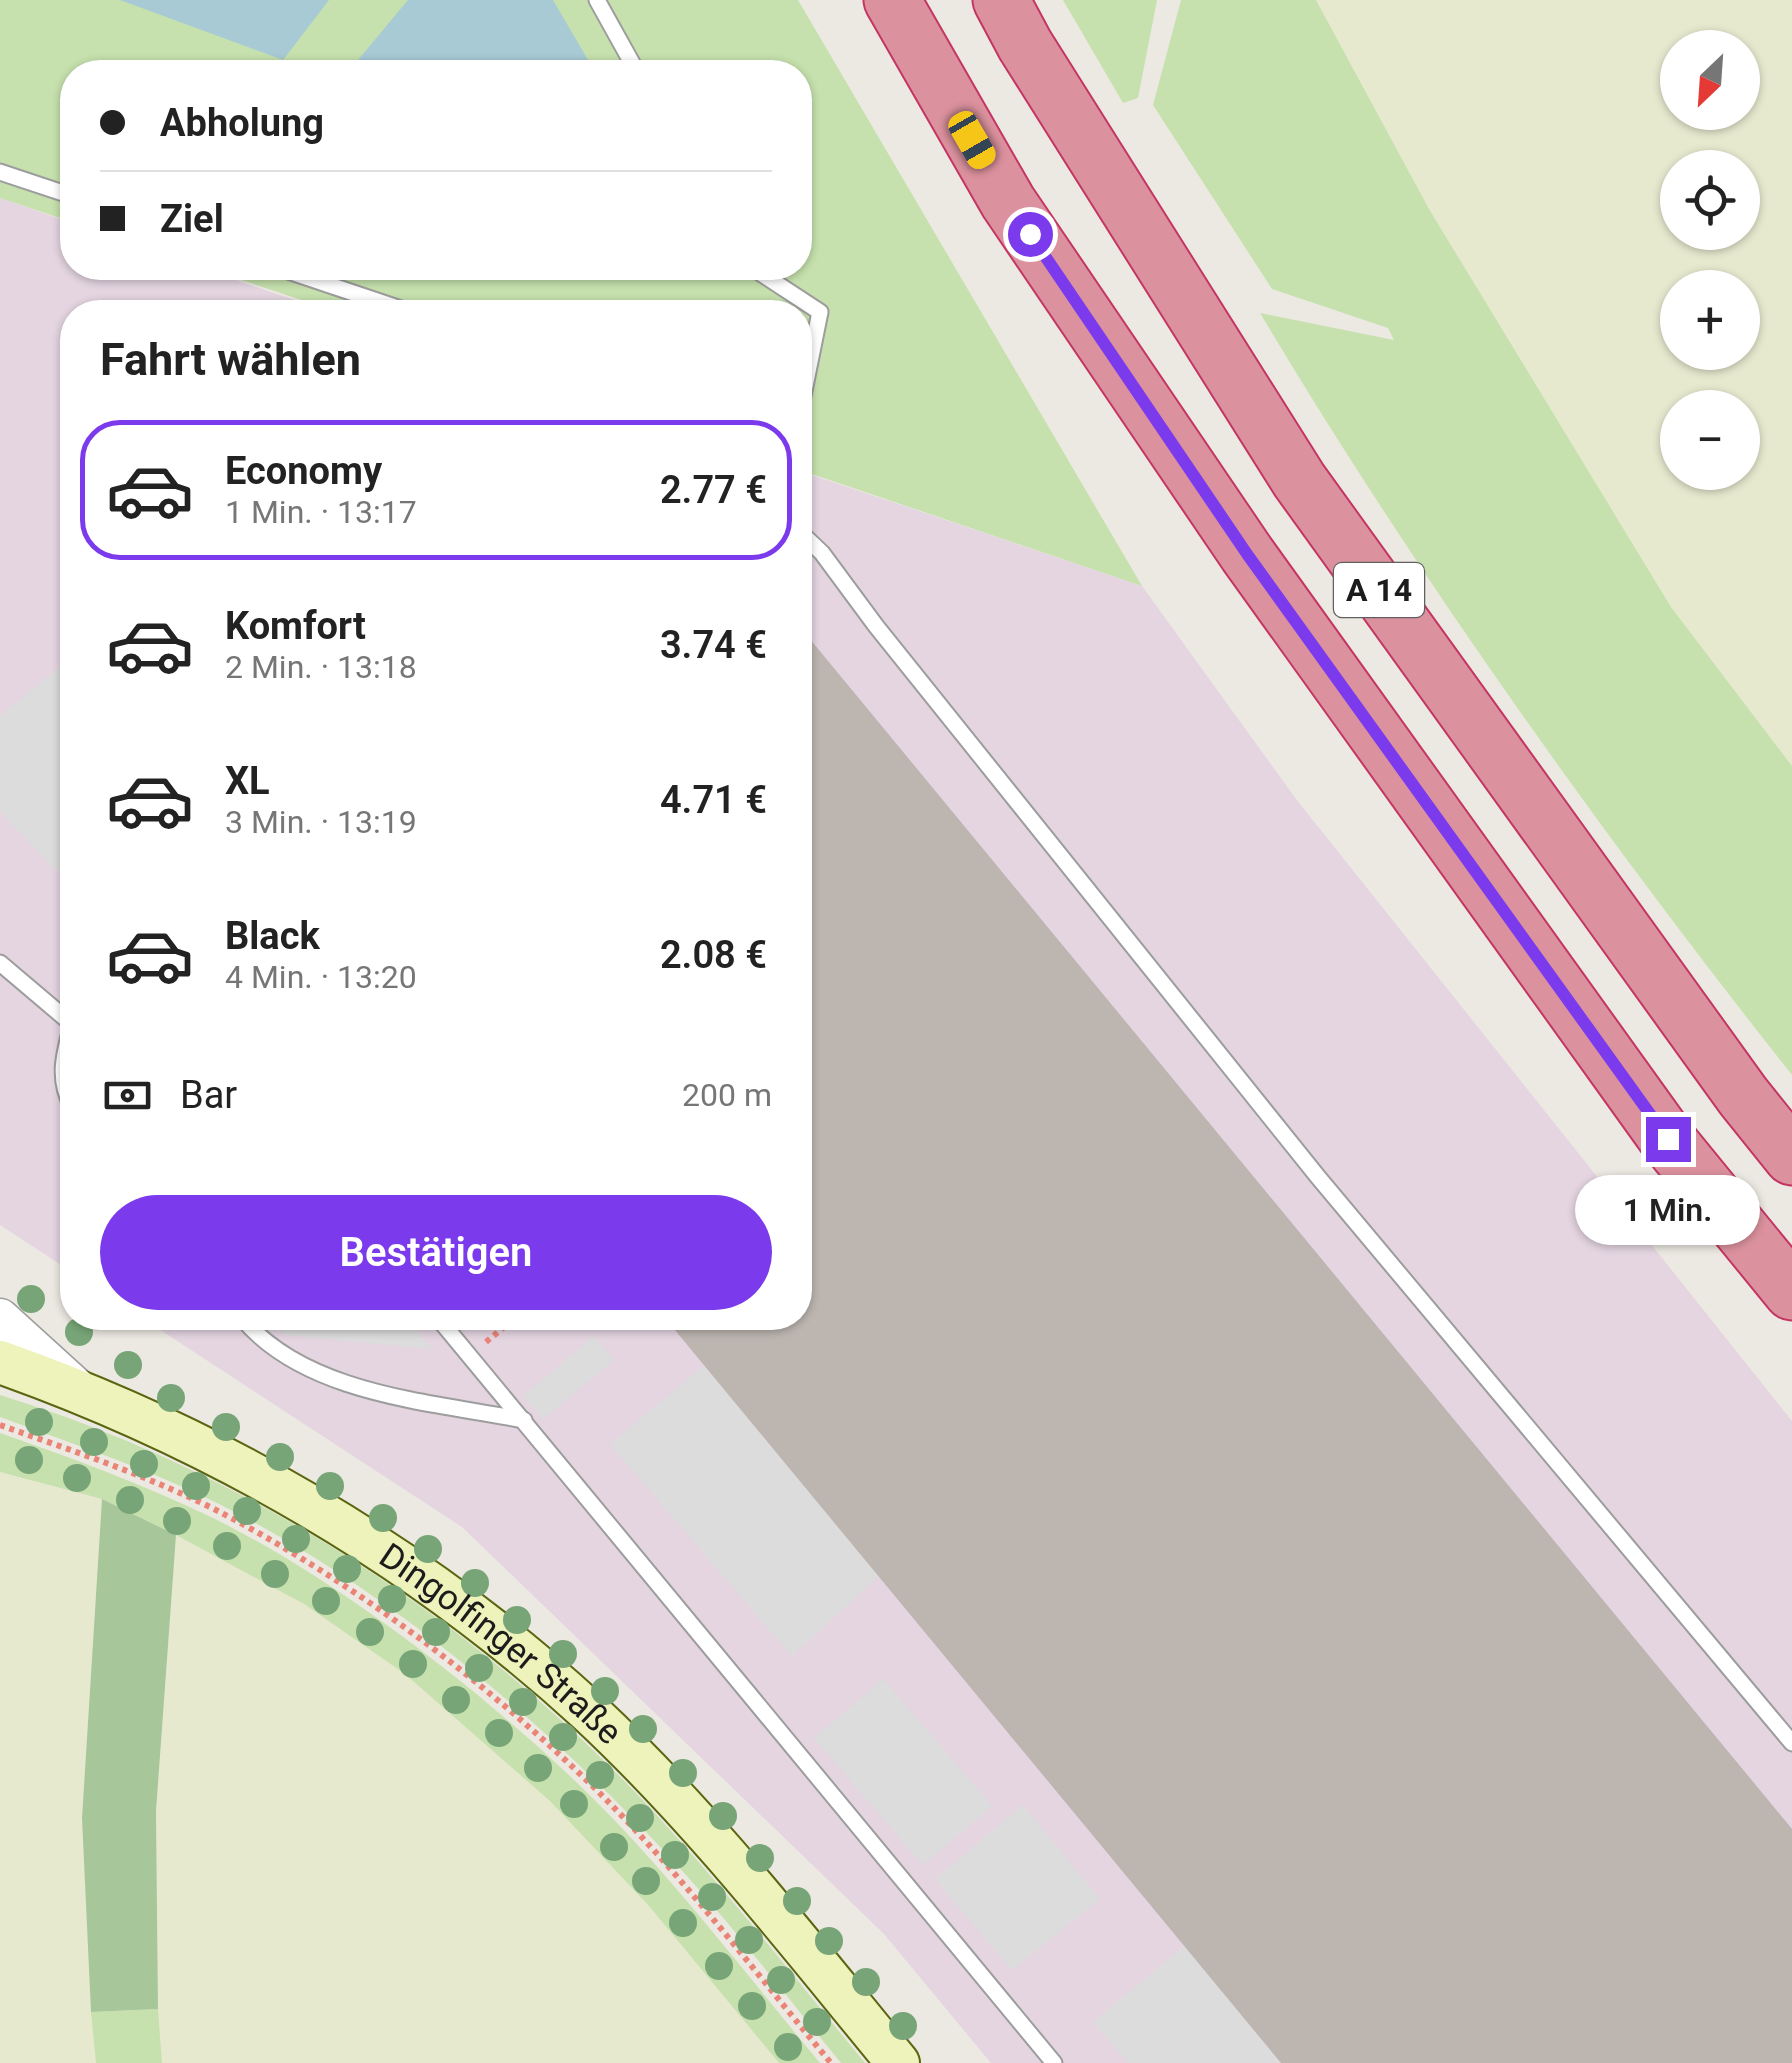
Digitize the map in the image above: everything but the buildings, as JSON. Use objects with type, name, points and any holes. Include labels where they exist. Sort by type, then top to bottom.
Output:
[{"type":"highway","name":"A 14","points":[[892,0],[1008,202],[1247,554],[1668,1139],[1792,1292]]},
{"type":"highway","name":"A 14","points":[[1001,0],[1025,45],[1299,480],[1742,1096],[1792,1157]]},
{"type":"main road","name":"Dingolfinger Straße","points":[[0,1362],[79,1390],[243,1467],[346,1528],[468,1612],[587,1711],[659,1784],[722,1851],[898,2063]]},
{"type":"street","points":[[0,1318],[79,1390]]},
{"type":"lane","points":[[597,0],[630,60]]},
{"type":"lane","points":[[0,172],[60,192]]},
{"type":"lane","points":[[315,280],[374,300]]},
{"type":"lane","points":[[771,280],[801,300]]},
{"type":"lane","points":[[812,307],[820,312],[812,352]]},
{"type":"lane","points":[[812,543],[1318,1177],[1792,1743]]},
{"type":"lane","points":[[0,963],[60,1014]]},
{"type":"lane","points":[[252,1330],[290,1358],[327,1378],[524,1420]]},
{"type":"lane","points":[[448,1330],[1054,2063]]},
{"type":"path","points":[[470,1355],[501,1330]]},
{"type":"path","points":[[0,1425],[94,1458],[217,1511],[325,1574],[424,1643],[579,1773],[681,1882],[831,2063]]},
{"type":"shaded area","points":[[0,198],[60,219],[60,280],[235,280],[295,300],[60,300],[60,1264],[0,1225]]},
{"type":"shaded area","points":[[812,475],[1142,586],[1296,799],[1792,1421],[1792,2063],[991,2063],[884,1934],[462,1527],[160,1330],[812,1330]]},
{"type":"shaded area","points":[[60,667],[60,871],[0,811],[0,716]]},
{"type":"shaded area","points":[[281,1330],[417,1330],[432,1349],[285,1335]]},
{"type":"shaded area","points":[[594,1336],[614,1360],[543,1419],[523,1396]]},
{"type":"shaded area","points":[[704,1366],[879,1576],[792,1656],[610,1444]]},
{"type":"shaded area","points":[[883,1679],[992,1806],[923,1865],[814,1738]]},
{"type":"shaded area","points":[[1023,1805],[1100,1899],[1012,1970],[935,1879]]},
{"type":"shaded area","points":[[1184,1946],[1281,2063],[1128,2063],[1093,2022]]},
{"type":"green space","points":[[0,0],[798,0],[1142,586],[812,474],[812,300],[302,300],[241,280],[812,280],[812,60],[60,60],[60,218],[0,198]]},
{"type":"green space","points":[[1063,0],[1157,0],[1138,98],[1123,103]]},
{"type":"green space","points":[[1181,0],[1316,0],[1429,209],[1671,607],[1792,766],[1792,1075],[1651,892],[1514,703],[1383,509],[1260,313],[1394,340],[1388,328],[1272,289],[1153,105]]},
{"type":"green space","points":[[1316,0],[1792,0],[1792,766],[1671,607],[1429,209]]},
{"type":"green space","points":[[0,1395],[89,1426],[261,1505],[421,1606],[496,1664],[635,1792],[753,1926],[865,2063],[841,2063],[726,1921],[636,1821],[469,1668],[348,1579],[219,1504],[138,1468],[0,1417]]},
{"type":"green space","points":[[0,1433],[159,1493],[211,1517],[306,1570],[446,1670],[533,1742],[606,1811],[700,1917],[820,2063],[779,2063],[649,1906],[550,1801],[405,1674],[304,1604],[176,1535],[102,1499],[0,1472]]},
{"type":"green space","points":[[0,1472],[102,1499],[82,1818],[96,2063],[0,2063]]},
{"type":"green space","points":[[102,1499],[176,1535],[156,1811],[158,2009],[91,2012],[82,1818]]},
{"type":"green space","points":[[176,1535],[304,1604],[405,1674],[550,1801],[649,1906],[779,2063],[162,2063],[156,1811]]},
{"type":"green space","points":[[158,2009],[162,2063],[96,2063],[91,2012]]},
{"type":"water","points":[[120,0],[329,0],[283,60]]},
{"type":"water","points":[[408,0],[553,0],[588,60],[358,60]]},
{"type":"route","points":[[1030,234],[1247,554],[1668,1139]]}]
